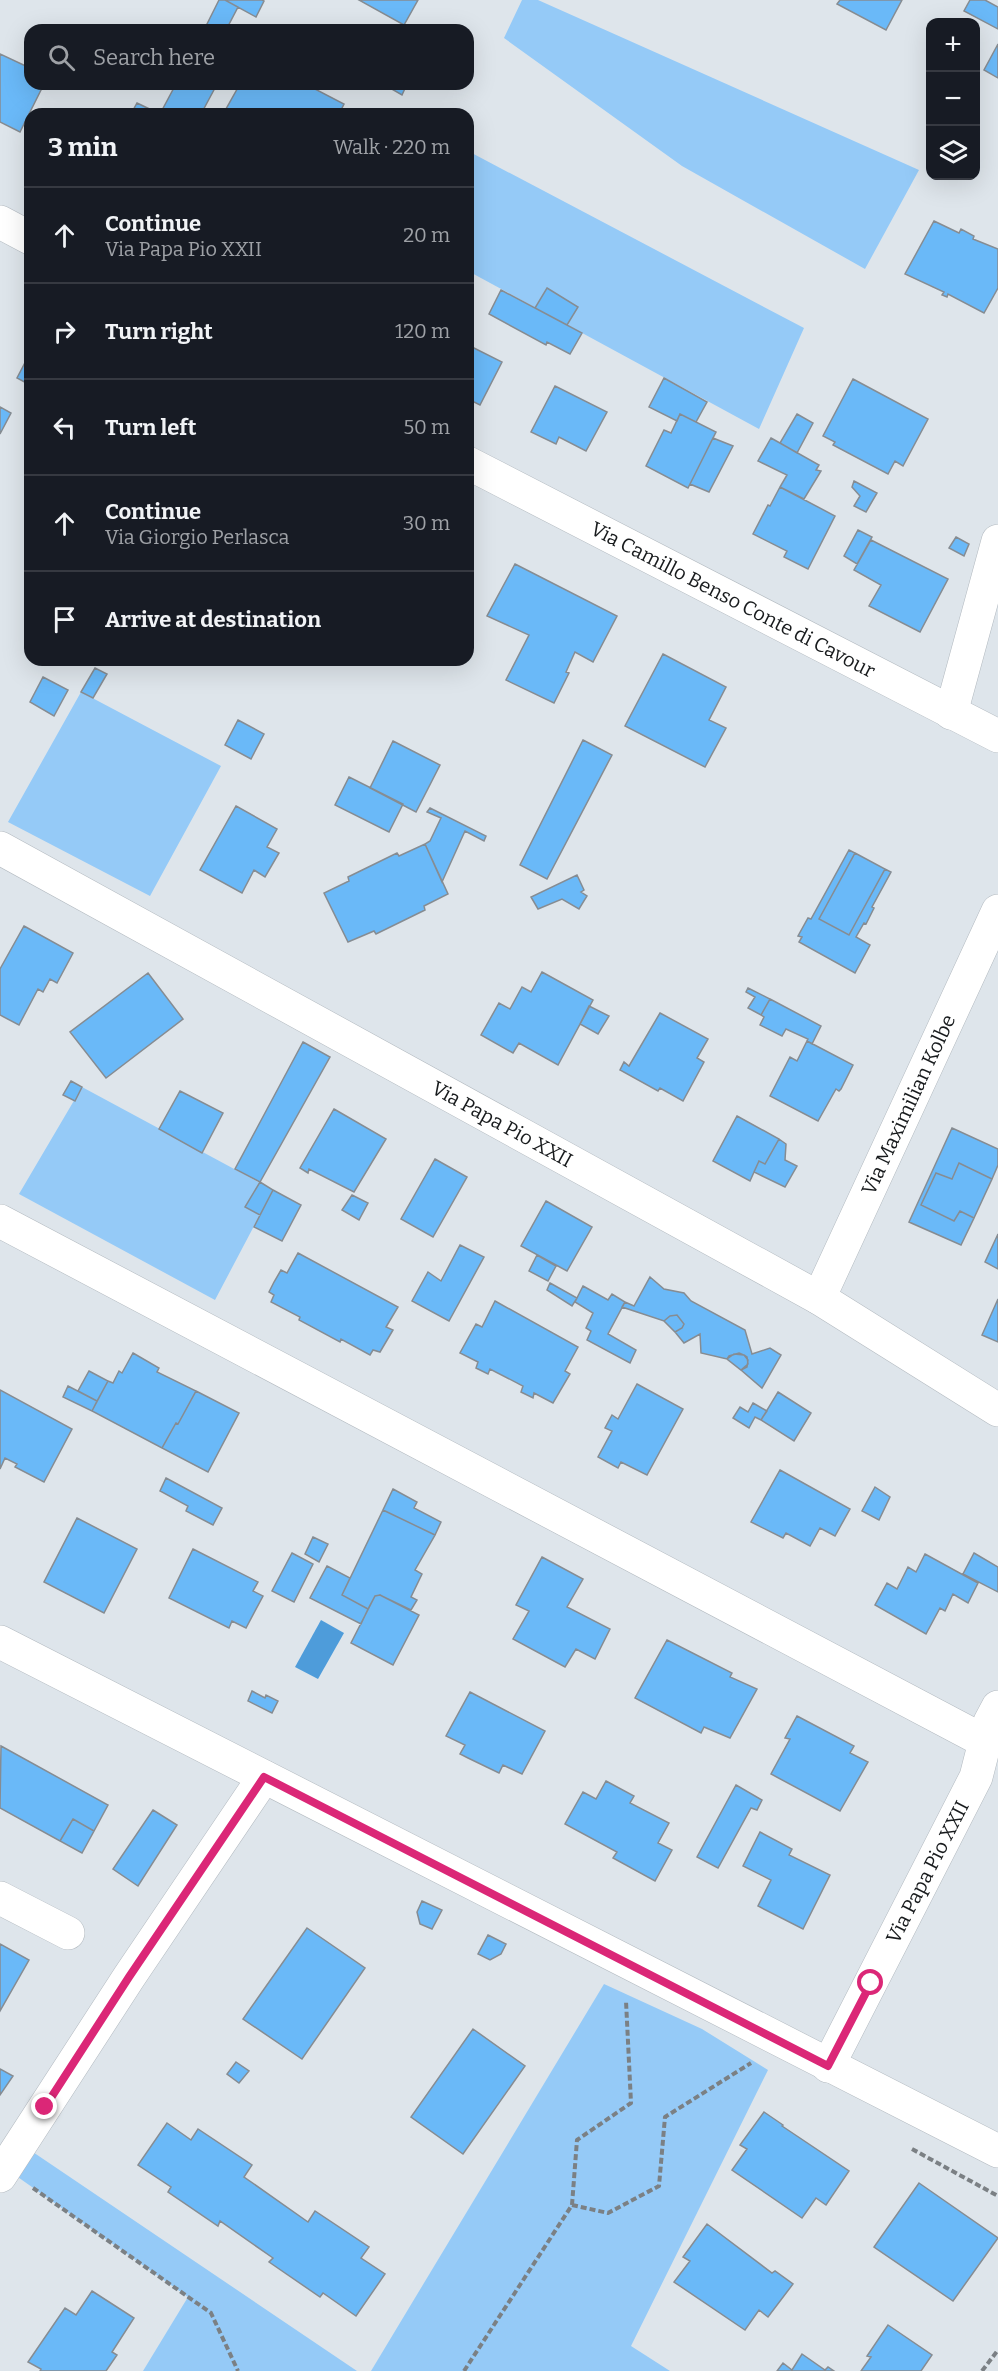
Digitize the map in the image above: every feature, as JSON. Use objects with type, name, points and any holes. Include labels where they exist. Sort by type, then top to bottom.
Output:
[{"type":"street","points":[[0,222],[24,235]]},
{"type":"street","name":"Via Camillo Benso Conte di Cavour","points":[[474,466],[998,736]]},
{"type":"street","points":[[951,712],[998,541]]},
{"type":"street","name":"Via Papa Pio XXII","points":[[0,848],[819,1298],[998,1410]]},
{"type":"street","name":"Via Maximilian Kolbe","points":[[819,1298],[998,911]]},
{"type":"street","points":[[0,1221],[986,1742]]},
{"type":"street","points":[[0,1642],[998,2151]]},
{"type":"street","name":"Via Papa Pio XXII","points":[[828,2066],[976,1777],[990,1722],[998,1707]]},
{"type":"street","points":[[3,2172],[129,1977],[264,1777]]},
{"type":"street","points":[[0,1898],[68,1933]]},
{"type":"path","points":[[464,2371],[572,2205],[577,2140],[631,2103],[626,1994]]},
{"type":"path","points":[[572,2205],[608,2213],[659,2186],[665,2117],[754,2061]]},
{"type":"path","points":[[3,2172],[211,2313],[237,2371]]},
{"type":"path","points":[[982,2371],[998,2350]]},
{"type":"shaded area","points":[[522,0],[538,0],[919,170],[865,269],[682,166],[504,38]]},
{"type":"shaded area","points":[[474,154],[804,328],[759,429],[474,274]]},
{"type":"shaded area","points":[[81,692],[221,766],[150,896],[8,822]]},
{"type":"shaded area","points":[[82,1087],[273,1190],[215,1300],[19,1194]]},
{"type":"shaded area","points":[[321,1620],[344,1633],[318,1679],[295,1667]]},
{"type":"shaded area","points":[[604,1984],[702,2029],[768,2070],[631,2346],[670,2371],[371,2371]]},
{"type":"shaded area","points":[[21,2144],[357,2371],[143,2371],[188,2297],[5,2168]]},
{"type":"building","points":[[219,0],[225,0],[238,7],[229,24],[207,24]]},
{"type":"building","points":[[225,0],[262,0],[264,1],[256,17]]},
{"type":"building","points":[[359,0],[418,0],[405,24]]},
{"type":"building","points":[[840,0],[902,0],[886,30],[837,4]]},
{"type":"building","points":[[970,0],[985,0],[998,7],[998,29],[980,18],[964,11]]},
{"type":"building","points":[[998,44],[998,78],[984,70]]},
{"type":"building","points":[[0,54],[24,65],[24,90],[41,90],[32,108],[24,108],[24,124],[20,132],[0,122]]},
{"type":"building","points":[[173,90],[214,90],[204,108],[163,108]]},
{"type":"building","points":[[237,90],[317,90],[344,104],[342,108],[227,108]]},
{"type":"building","points":[[393,90],[404,90],[402,95]]},
{"type":"building","points":[[137,103],[147,108],[134,108]]},
{"type":"building","points":[[934,221],[959,233],[961,229],[974,236],[973,239],[998,249],[998,288],[984,313],[948,294],[947,297],[942,295],[944,292],[905,274]]},
{"type":"building","points":[[547,288],[578,307],[567,325],[535,308]]},
{"type":"building","points":[[501,290],[582,333],[570,354],[547,342],[546,345],[489,314]]},
{"type":"building","points":[[474,348],[502,362],[480,405],[474,402]]},
{"type":"building","points":[[24,365],[24,382],[17,378]]},
{"type":"building","points":[[664,378],[707,402],[696,422],[680,414],[677,421],[649,407]]},
{"type":"building","points":[[853,379],[928,419],[903,466],[895,461],[888,474],[833,445],[835,442],[823,436]]},
{"type":"building","points":[[555,386],[607,412],[586,451],[559,437],[556,444],[531,432]]},
{"type":"building","points":[[0,407],[11,413],[0,434]]},
{"type":"building","points":[[680,414],[716,432],[688,488],[646,466],[664,430],[671,433]]},
{"type":"building","points":[[797,414],[813,423],[797,453],[780,443]]},
{"type":"building","points":[[713,438],[733,446],[709,492],[690,484]]},
{"type":"building","points":[[771,438],[819,465],[816,470],[821,471],[804,499],[780,487],[787,475],[758,461]]},
{"type":"building","points":[[854,481],[877,493],[866,512],[854,506],[860,496],[852,487]]},
{"type":"building","points":[[780,487],[835,516],[808,569],[784,557],[787,551],[753,534]]},
{"type":"building","points":[[858,530],[872,537],[857,564],[844,556]]},
{"type":"building","points":[[956,537],[969,544],[964,556],[949,548]]},
{"type":"building","points":[[871,540],[948,579],[920,632],[869,606],[881,585],[854,570]]},
{"type":"building","points":[[515,564],[617,616],[593,662],[575,652],[566,672],[569,673],[554,703],[506,680],[529,635],[487,616]]},
{"type":"building","points":[[663,654],[726,687],[709,720],[726,728],[705,767],[625,726]]},
{"type":"building","points":[[95,668],[107,674],[93,698],[81,692]]},
{"type":"building","points":[[43,677],[68,690],[54,716],[30,702]]},
{"type":"building","points":[[238,720],[264,734],[251,759],[225,745]]},
{"type":"building","points":[[583,740],[612,755],[547,879],[520,865]]},
{"type":"building","points":[[393,741],[440,765],[416,812],[370,788]]},
{"type":"building","points":[[349,777],[403,804],[389,832],[335,805]]},
{"type":"building","points":[[236,806],[277,829],[267,847],[279,853],[265,877],[254,870],[242,893],[200,870]]},
{"type":"building","points":[[430,808],[486,836],[484,841],[465,831],[442,882],[425,844],[430,841],[441,818],[427,812]]},
{"type":"building","points":[[425,844],[448,894],[424,906],[425,910],[376,934],[374,931],[348,942],[324,893],[349,881],[348,877],[397,853],[399,856]]},
{"type":"building","points":[[849,850],[855,853],[819,919],[849,935],[885,869],[891,872],[872,907],[874,908],[866,924],[864,923],[856,937],[870,945],[855,973],[799,942],[802,937],[798,936],[808,918],[811,919]]},
{"type":"building","points":[[855,853],[885,869],[849,935],[819,919]]},
{"type":"building","points":[[577,875],[584,890],[581,892],[587,896],[579,909],[562,899],[538,909],[531,897]]},
{"type":"building","points":[[24,926],[73,953],[57,983],[50,979],[43,992],[38,989],[19,1025],[0,1015],[0,969]]},
{"type":"building","points":[[542,972],[593,1000],[558,1065],[519,1043],[513,1053],[481,1035],[499,1003],[510,1009],[522,987],[531,992]]},
{"type":"building","points":[[148,973],[183,1019],[106,1078],[70,1032]]},
{"type":"building","points":[[748,988],[770,999],[761,1015],[748,1008],[755,997],[746,992]]},
{"type":"building","points":[[770,999],[821,1026],[812,1044],[807,1041],[808,1039],[786,1029],[782,1036],[760,1025],[764,1017],[761,1015]]},
{"type":"building","points":[[589,1006],[609,1016],[598,1034],[580,1024]]},
{"type":"building","points":[[660,1013],[708,1039],[697,1058],[704,1062],[683,1101],[660,1088],[658,1091],[620,1070],[624,1062],[629,1066]]},
{"type":"building","points":[[807,1041],[853,1065],[841,1089],[839,1091],[836,1089],[818,1121],[770,1096],[790,1057],[797,1061]]},
{"type":"building","points":[[303,1042],[330,1057],[260,1182],[235,1169]]},
{"type":"building","points":[[71,1081],[82,1087],[75,1101],[63,1095]]},
{"type":"building","points":[[180,1091],[223,1113],[202,1153],[159,1129]]},
{"type":"building","points":[[334,1109],[386,1139],[354,1192],[309,1169],[308,1173],[300,1168]]},
{"type":"building","points":[[737,1116],[779,1139],[765,1164],[759,1161],[750,1181],[713,1161]]},
{"type":"building","points":[[952,1128],[998,1149],[998,1165],[992,1179],[959,1163],[952,1179],[936,1173],[921,1205],[954,1221],[960,1211],[974,1218],[961,1245],[909,1222]]},
{"type":"building","points":[[779,1139],[786,1144],[785,1160],[797,1166],[785,1187],[754,1172],[759,1161],[765,1164]]},
{"type":"building","points":[[435,1159],[467,1177],[433,1237],[401,1219]]},
{"type":"building","points":[[959,1163],[992,1179],[974,1218],[960,1211],[954,1221],[921,1205],[936,1173],[952,1179]]},
{"type":"building","points":[[260,1182],[273,1190],[260,1215],[245,1207]]},
{"type":"building","points":[[273,1190],[301,1205],[282,1241],[254,1227]]},
{"type":"building","points":[[352,1195],[368,1203],[359,1220],[342,1210]]},
{"type":"building","points":[[546,1201],[592,1227],[567,1271],[521,1246]]},
{"type":"building","points":[[998,1234],[998,1269],[985,1262]]},
{"type":"building","points":[[460,1245],[484,1257],[449,1321],[412,1301],[428,1272],[441,1281]]},
{"type":"building","points":[[298,1253],[398,1307],[386,1327],[393,1330],[380,1352],[373,1350],[370,1355],[341,1339],[340,1342],[271,1302],[274,1295],[269,1292],[274,1282],[281,1270],[287,1273]]},
{"type":"building","points":[[537,1255],[556,1266],[548,1281],[529,1271]]},
{"type":"building","points":[[650,1277],[664,1289],[684,1293],[691,1301],[745,1330],[752,1354],[770,1348],[781,1355],[762,1388],[741,1370],[748,1364],[747,1357],[744,1355],[734,1354],[727,1359],[701,1353],[700,1334],[684,1343],[675,1332],[684,1324],[677,1315],[670,1316],[664,1321],[622,1307],[625,1302],[634,1306]]},
{"type":"building","points":[[550,1283],[577,1298],[572,1306],[547,1290]]},
{"type":"building","points":[[583,1286],[608,1300],[612,1294],[625,1302],[608,1334],[636,1350],[630,1363],[587,1340],[591,1331],[586,1328],[593,1313],[575,1302]]},
{"type":"building","points":[[998,1299],[998,1342],[982,1335]]},
{"type":"building","points":[[495,1301],[578,1347],[565,1371],[570,1374],[553,1403],[534,1393],[533,1398],[521,1392],[523,1386],[490,1369],[488,1374],[476,1368],[478,1362],[460,1353],[476,1324],[482,1327]]},
{"type":"building","points":[[677,1315],[684,1324],[675,1332],[664,1321],[670,1316]]},
{"type":"building","points":[[133,1353],[159,1368],[157,1372],[196,1391],[162,1448],[92,1411],[108,1381],[113,1383],[119,1371],[122,1373]]},
{"type":"building","points":[[739,1353],[748,1360],[747,1367],[741,1370],[727,1359]]},
{"type":"building","points":[[89,1371],[108,1381],[97,1401],[78,1391]]},
{"type":"building","points":[[637,1384],[683,1409],[647,1475],[621,1462],[618,1468],[598,1457],[612,1431],[605,1428],[612,1415],[618,1419]]},
{"type":"building","points":[[68,1386],[97,1401],[92,1411],[63,1397]]},
{"type":"building","points":[[0,1390],[72,1429],[44,1482],[15,1467],[17,1464],[5,1458],[0,1469]]},
{"type":"building","points":[[196,1391],[239,1413],[208,1472],[162,1448]]},
{"type":"building","points":[[778,1392],[811,1413],[794,1441],[761,1420]]},
{"type":"building","points":[[753,1403],[767,1411],[761,1420],[755,1417],[749,1428],[733,1418],[740,1407],[748,1412]]},
{"type":"building","points":[[780,1470],[850,1509],[835,1536],[820,1528],[810,1546],[786,1533],[783,1538],[751,1522]]},
{"type":"building","points":[[166,1478],[222,1508],[213,1525],[186,1511],[188,1506],[160,1491]]},
{"type":"building","points":[[875,1487],[890,1497],[879,1520],[862,1511]]},
{"type":"building","points":[[393,1489],[417,1502],[414,1508],[441,1522],[435,1535],[383,1510]]},
{"type":"building","points":[[383,1510],[435,1535],[415,1570],[422,1574],[411,1597],[417,1600],[411,1610],[380,1595],[375,1596],[368,1609],[342,1595]]},
{"type":"building","points":[[77,1518],[137,1549],[104,1613],[44,1582]]},
{"type":"building","points":[[313,1537],[328,1544],[319,1562],[305,1554]]},
{"type":"building","points":[[193,1549],[258,1582],[253,1591],[263,1596],[246,1628],[232,1621],[229,1628],[169,1598]]},
{"type":"building","points":[[292,1553],[313,1564],[294,1602],[272,1591]]},
{"type":"building","points":[[974,1553],[998,1567],[998,1592],[963,1574]]},
{"type":"building","points":[[925,1554],[978,1583],[968,1603],[953,1594],[945,1611],[940,1608],[926,1634],[875,1605],[887,1583],[897,1589],[908,1567],[916,1572]]},
{"type":"building","points":[[542,1557],[583,1579],[567,1607],[610,1629],[595,1659],[576,1649],[565,1667],[513,1639],[529,1611],[516,1605]]},
{"type":"building","points":[[327,1566],[350,1578],[342,1595],[368,1609],[361,1624],[310,1598]]},
{"type":"building","points":[[380,1595],[419,1615],[393,1665],[351,1643],[375,1596]]},
{"type":"building","points":[[667,1640],[732,1673],[730,1677],[757,1689],[730,1738],[704,1727],[701,1733],[635,1698]]},
{"type":"building","points":[[252,1691],[265,1698],[266,1695],[278,1701],[272,1713],[248,1701]]},
{"type":"building","points":[[470,1692],[545,1731],[522,1774],[503,1765],[499,1773],[460,1754],[465,1745],[446,1736]]},
{"type":"building","points":[[797,1716],[854,1746],[850,1753],[868,1762],[840,1811],[771,1774],[790,1739],[785,1738]]},
{"type":"building","points":[[1,1746],[108,1805],[94,1831],[73,1819],[60,1841],[0,1808]]},
{"type":"building","points":[[606,1781],[634,1796],[630,1803],[669,1823],[658,1843],[672,1850],[655,1881],[613,1858],[617,1852],[565,1824],[583,1792],[596,1799]]},
{"type":"building","points":[[736,1785],[762,1800],[757,1810],[751,1808],[718,1868],[697,1857]]},
{"type":"building","points":[[153,1810],[177,1825],[138,1886],[113,1869]]},
{"type":"building","points":[[73,1819],[94,1831],[82,1853],[60,1841]]},
{"type":"building","points":[[760,1832],[792,1849],[789,1855],[830,1875],[803,1929],[758,1906],[771,1880],[743,1866]]},
{"type":"building","points":[[422,1901],[442,1910],[432,1929],[420,1924],[417,1912]]},
{"type":"building","points":[[307,1928],[365,1968],[302,2059],[243,2019]]},
{"type":"building","points":[[488,1935],[506,1944],[501,1954],[490,1960],[478,1954]]},
{"type":"building","points":[[0,1944],[29,1960],[0,2011]]},
{"type":"building","points":[[473,2029],[525,2066],[463,2154],[411,2117]]},
{"type":"building","points":[[236,2062],[249,2071],[239,2083],[227,2074]]},
{"type":"building","points":[[0,2069],[13,2076],[0,2095]]},
{"type":"building","points":[[764,2112],[849,2171],[826,2205],[816,2198],[802,2218],[732,2170],[747,2149],[740,2145]]},
{"type":"building","points":[[167,2123],[191,2140],[198,2129],[252,2165],[244,2177],[308,2222],[315,2211],[369,2247],[361,2258],[385,2274],[356,2316],[323,2293],[320,2297],[269,2262],[273,2258],[220,2221],[218,2226],[168,2192],[171,2187],[138,2165]]},
{"type":"building","points":[[919,2183],[998,2238],[953,2301],[874,2247]]},
{"type":"building","points":[[707,2224],[772,2273],[775,2271],[793,2284],[768,2317],[759,2310],[745,2330],[674,2282],[690,2261],[683,2257]]},
{"type":"building","points":[[92,2291],[134,2318],[112,2352],[117,2355],[106,2371],[40,2371],[41,2369],[28,2362],[65,2308],[76,2315]]},
{"type":"building","points":[[888,2325],[932,2355],[921,2371],[861,2371],[871,2357],[867,2356]]},
{"type":"building","points":[[802,2354],[825,2370],[828,2367],[834,2371],[777,2371],[783,2363],[792,2370]]},
{"type":"route","points":[[45,2107],[129,1977],[264,1777],[828,2066],[871,1983]]}]
